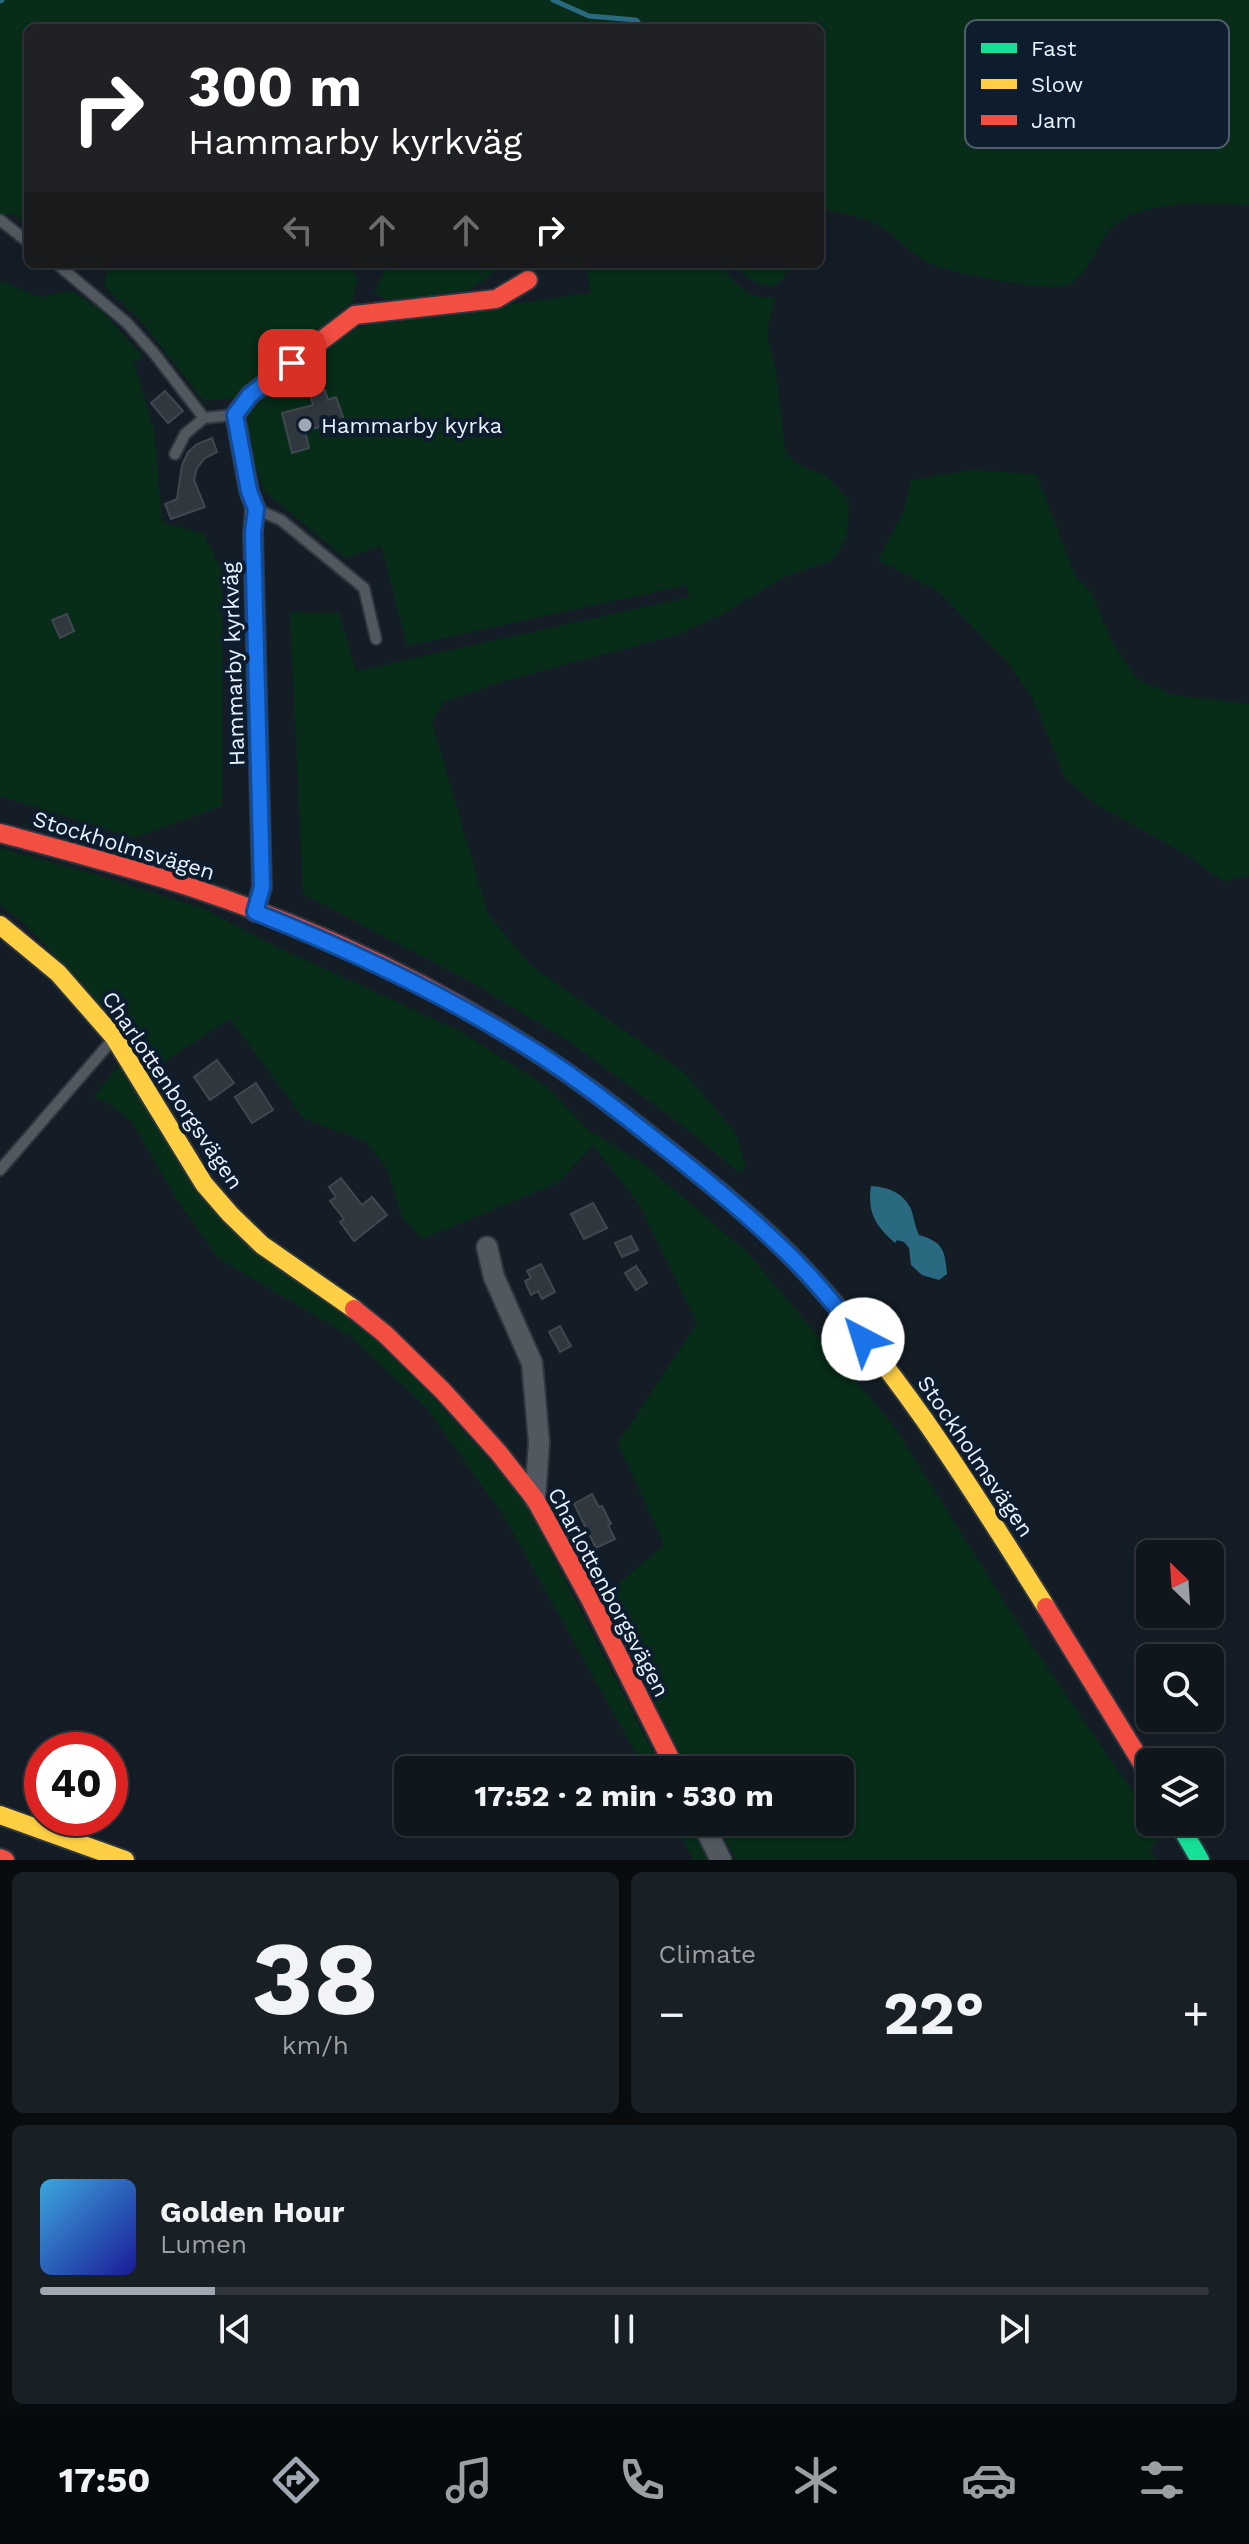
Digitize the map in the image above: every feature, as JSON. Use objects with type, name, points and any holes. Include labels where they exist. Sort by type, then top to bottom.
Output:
[{"type":"main road","points":[[235,415],[250,395],[355,315],[496,299],[528,280]]},
{"type":"main road","name":"Hammarby kyrkväg","points":[[235,415],[249,491],[256,509],[253,533],[262,887],[255,912]]},
{"type":"main road","name":"Stockholmsvägen","points":[[0,833],[204,892],[375,962],[531,1049],[688,1165],[753,1220],[805,1271],[873,1351],[942,1444],[1136,1753]]},
{"type":"main road","name":"Charlottenborgsvägen","points":[[0,925],[58,973],[114,1037],[204,1184],[230,1214],[262,1245],[336,1295],[385,1334],[443,1391],[498,1452],[535,1499],[590,1599],[669,1756]]},
{"type":"main road","points":[[0,1815],[125,1860]]},
{"type":"main road","points":[[1186,1836],[1200,1860]]},
{"type":"street","points":[[487,1247],[494,1277],[532,1363],[539,1442],[535,1499]]},
{"type":"street","points":[[709,1836],[721,1860]]},
{"type":"lane","points":[[0,220],[24,239]]},
{"type":"lane","points":[[62,268],[127,323],[204,418]]},
{"type":"lane","points":[[175,454],[185,434],[204,418],[235,415]]},
{"type":"lane","points":[[256,509],[281,520],[364,588],[376,639]]},
{"type":"lane","points":[[0,1170],[114,1037]]},
{"type":"green space","points":[[0,0],[1249,0],[1249,205],[1182,204],[1148,209],[1132,215],[1111,228],[1078,278],[1058,287],[991,279],[938,266],[915,255],[876,224],[824,209],[824,24],[24,24],[24,222],[10,212],[0,222]]},
{"type":"green space","points":[[106,268],[351,268],[357,277],[353,301],[236,398],[204,401],[139,319],[104,286],[108,270]]},
{"type":"green space","points":[[386,268],[500,268],[469,290],[388,301],[374,292]]},
{"type":"green space","points":[[587,268],[723,268],[750,294],[776,297],[768,323],[768,341],[776,371],[785,451],[795,463],[828,477],[849,501],[847,538],[831,561],[784,577],[719,616],[676,635],[504,681],[444,702],[432,722],[488,914],[531,966],[684,1072],[735,1132],[746,1167],[740,1173],[570,1042],[471,982],[303,894],[290,612],[339,613],[356,671],[689,597],[687,585],[407,646],[381,546],[345,558],[265,492],[254,462],[247,424],[252,405],[350,331],[372,324],[590,293]]},
{"type":"green space","points":[[738,268],[789,268],[783,280],[772,287]]},
{"type":"green space","points":[[0,280],[39,297],[72,291],[100,309],[143,356],[134,364],[154,429],[162,522],[204,534],[222,572],[222,806],[135,838],[0,796]]},
{"type":"green space","points":[[970,470],[1036,474],[1076,577],[1092,593],[1111,639],[1136,678],[1170,694],[1249,704],[1249,875],[1224,882],[1187,855],[1097,805],[1065,778],[1033,699],[1009,664],[939,592],[878,560],[904,510],[911,480]]},
{"type":"green space","points":[[0,848],[202,908],[275,946],[458,1030],[548,1087],[587,1129],[644,1164],[748,1253],[894,1426],[1029,1641],[1136,1797],[1136,1836],[1158,1836],[1150,1852],[1158,1860],[736,1860],[723,1836],[854,1836],[854,1756],[682,1756],[601,1598],[664,1545],[618,1443],[697,1323],[640,1206],[593,1145],[558,1183],[422,1239],[402,1217],[386,1167],[366,1142],[303,1118],[230,1019],[147,1073],[111,1016],[24,923],[0,905]]},
{"type":"green space","points":[[120,1064],[194,1186],[393,1353],[523,1498],[655,1756],[637,1756],[505,1518],[426,1407],[351,1337],[218,1258],[177,1200],[132,1122],[111,1105],[93,1097]]},
{"type":"green space","points":[[681,1836],[697,1836],[710,1860],[694,1860]]},
{"type":"water","points":[[871,1186],[889,1189],[904,1198],[919,1235],[941,1248],[947,1274],[939,1280],[922,1275],[911,1265],[909,1248],[904,1242],[897,1240],[895,1243],[874,1218],[870,1204]]},
{"type":"building","name":"Hammarby kyrka","points":[[325,390],[328,400],[336,397],[344,420],[305,431],[309,448],[292,453],[282,413],[313,405],[310,394]]},
{"type":"building","points":[[165,391],[183,411],[168,423],[151,403]]},
{"type":"building","points":[[212,438],[217,452],[205,458],[197,468],[194,480],[205,507],[171,519],[165,504],[177,499],[182,465],[188,452]]},
{"type":"building","points":[[67,614],[74,631],[60,638],[52,620]]},
{"type":"building","points":[[217,1060],[234,1083],[210,1100],[194,1077]]},
{"type":"building","points":[[256,1083],[273,1110],[252,1123],[235,1097]]},
{"type":"building","points":[[341,1178],[362,1205],[372,1197],[387,1215],[354,1241],[340,1222],[344,1219],[330,1201],[336,1197],[329,1187]]},
{"type":"building","points":[[593,1203],[607,1228],[584,1239],[571,1214]]},
{"type":"building","points":[[631,1236],[638,1250],[622,1257],[615,1243]]},
{"type":"building","points":[[541,1264],[555,1292],[542,1299],[538,1291],[531,1295],[525,1281],[531,1278],[527,1271]]},
{"type":"building","points":[[636,1266],[647,1283],[636,1290],[625,1273]]},
{"type":"building","points":[[560,1326],[571,1346],[560,1352],[549,1332]]},
{"type":"building","points":[[592,1494],[599,1507],[602,1506],[615,1539],[596,1548],[574,1504]]},
{"type":"waterway","points":[[553,0],[589,16],[636,20],[640,24]]},
{"type":"traffic: fast","points":[[1186,1836],[1200,1860]]},
{"type":"traffic: slow","points":[[255,507],[253,533],[262,887],[255,912]]},
{"type":"traffic: slow","points":[[0,925],[58,973],[114,1037],[204,1184],[230,1214],[262,1245],[354,1309]]},
{"type":"traffic: slow","points":[[627,1117],[750,1218],[826,1294],[927,1423],[1046,1607]]},
{"type":"traffic: slow","points":[[0,1815],[125,1860]]},
{"type":"traffic: jam","points":[[255,507],[249,491],[235,415],[250,395],[355,315],[496,299],[528,280]]},
{"type":"traffic: jam","points":[[0,833],[199,890],[256,910],[368,958],[476,1015],[579,1081],[627,1117]]},
{"type":"traffic: jam","points":[[354,1309],[385,1334],[443,1391],[535,1499],[590,1599],[669,1756]]},
{"type":"traffic: jam","points":[[1046,1607],[1136,1753]]},
{"type":"traffic: jam","points":[[0,1858],[5,1860]]},
{"type":"place","name":"Hammarby kyrka","points":[[305,425]]},
{"type":"route","points":[[292,363],[250,395],[235,415],[249,491],[256,509],[253,533],[262,887],[255,912],[375,962],[531,1049],[585,1085],[753,1220],[805,1271],[863,1339]]}]
